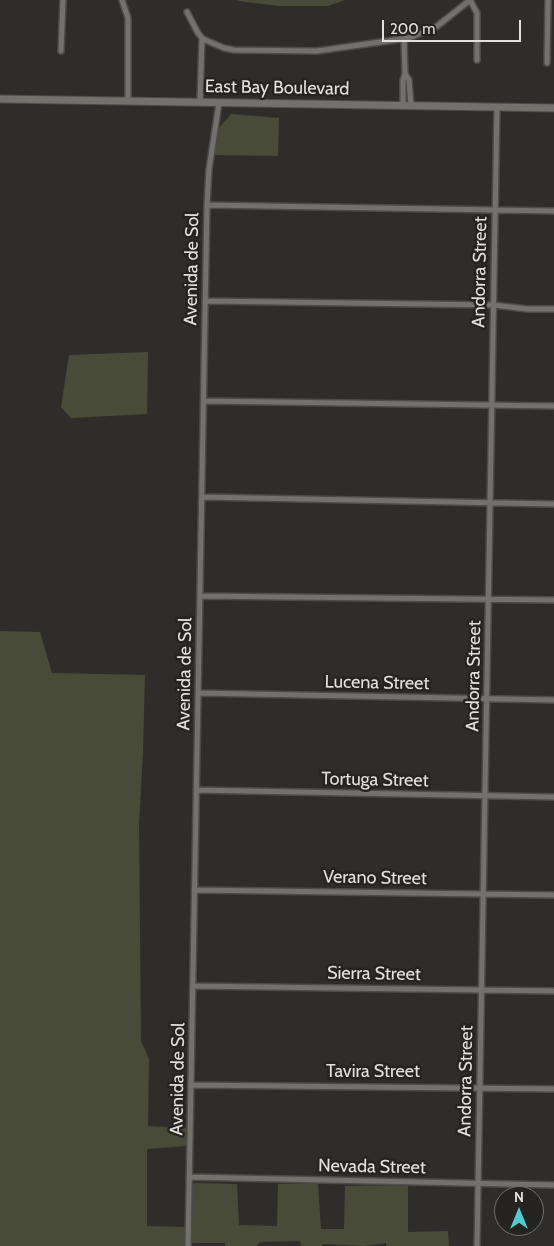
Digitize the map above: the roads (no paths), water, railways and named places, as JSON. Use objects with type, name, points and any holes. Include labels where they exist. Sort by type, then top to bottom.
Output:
[{"type":"main road","name":"East Bay Boulevard","points":[[0,99],[554,108]]},
{"type":"street","points":[[62,51],[63,0]]},
{"type":"street","points":[[122,0],[128,18],[128,101]]},
{"type":"street","points":[[187,12],[202,38],[210,43],[234,50],[311,51],[404,39],[436,27],[470,0],[478,13],[477,60]]},
{"type":"street","points":[[547,63],[548,0]]},
{"type":"street","points":[[200,102],[202,38]]},
{"type":"street","points":[[402,106],[402,80],[405,74],[404,39]]},
{"type":"street","points":[[405,74],[409,80],[411,106]]},
{"type":"street","name":"Avenida de Sol","points":[[188,1246],[207,205],[209,169],[219,103]]},
{"type":"street","name":"Andorra Street","points":[[477,1246],[496,107]]},
{"type":"street","points":[[207,205],[554,211]]},
{"type":"street","points":[[206,301],[494,305],[527,309],[554,309]]},
{"type":"street","points":[[204,401],[554,406]]},
{"type":"street","points":[[202,497],[554,504]]},
{"type":"street","points":[[200,596],[554,600]]},
{"type":"street","name":"Lucena Street","points":[[199,694],[554,700]]},
{"type":"street","name":"Tortuga Street","points":[[196,790],[554,797]]},
{"type":"street","name":"Verano Street","points":[[195,890],[554,894]]},
{"type":"street","name":"Sierra Street","points":[[193,986],[554,991]]},
{"type":"street","name":"Tavira Street","points":[[191,1085],[554,1089]]},
{"type":"street","name":"Nevada Street","points":[[190,1177],[554,1185]]}]
